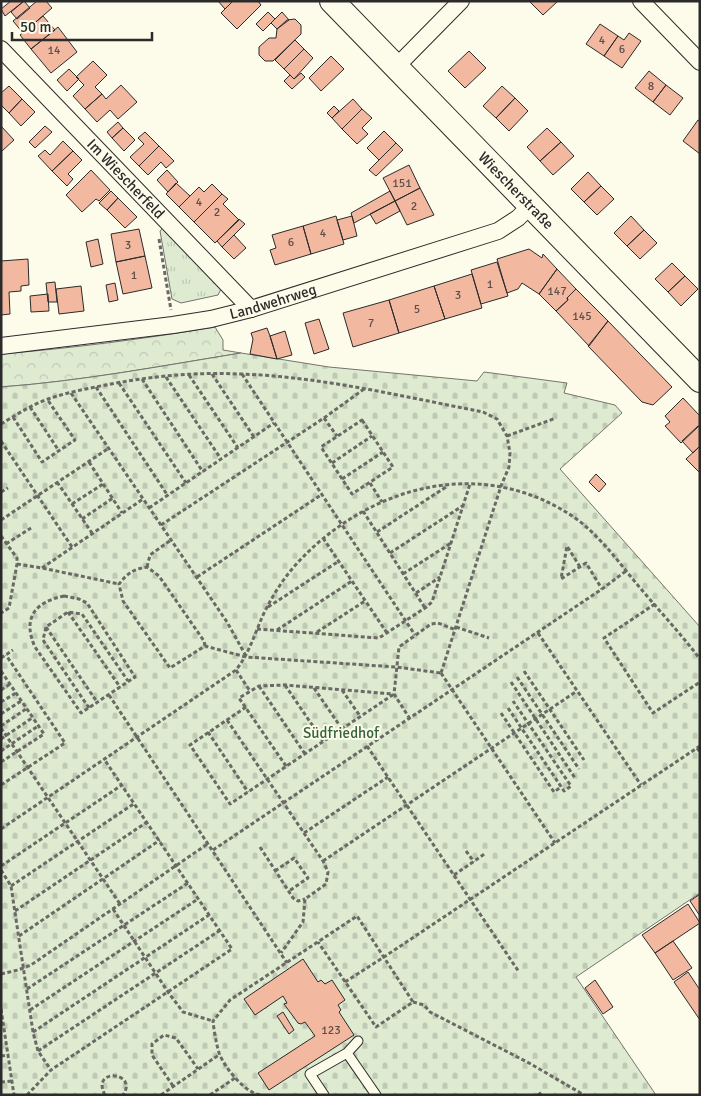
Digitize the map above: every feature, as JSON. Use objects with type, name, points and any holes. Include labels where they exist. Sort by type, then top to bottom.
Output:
[{"type":"main road","name":"Wiescherstraße","points":[[332,1],[700,380]]},
{"type":"street","points":[[396,67],[461,1]]},
{"type":"street","points":[[641,1],[700,62]]},
{"type":"street","name":"Im Wiescherfeld","points":[[1,48],[251,309]]},
{"type":"street","name":"Landwehrweg","points":[[1,346],[173,325],[211,319],[251,309],[498,231],[518,218],[530,206]]},
{"type":"lane","points":[[324,1095],[310,1074],[347,1053],[358,1041]]},
{"type":"lane","points":[[347,1053],[376,1095]]},
{"type":"path","points":[[162,215],[157,227],[173,325]]},
{"type":"path","points":[[212,373],[254,437]]},
{"type":"path","points":[[1,424],[48,399],[71,393],[142,379],[212,373],[300,379],[364,389],[483,412],[497,419],[507,436],[510,453],[509,466],[441,673]]},
{"type":"path","points":[[189,374],[238,448]]},
{"type":"path","points":[[241,374],[415,635]]},
{"type":"path","points":[[166,376],[221,459]]},
{"type":"path","points":[[142,379],[203,472]]},
{"type":"path","points":[[119,383],[186,483]]},
{"type":"path","points":[[96,387],[168,496]]},
{"type":"path","points":[[162,525],[324,418],[364,389]]},
{"type":"path","points":[[71,393],[237,637],[246,657]]},
{"type":"path","points":[[13,417],[42,462],[75,440],[48,399]]},
{"type":"path","points":[[30,407],[59,451]]},
{"type":"path","points":[[324,418],[337,436]]},
{"type":"path","points":[[507,436],[556,418]]},
{"type":"path","points":[[362,420],[372,436],[393,468],[352,494],[321,447],[362,420]]},
{"type":"path","points":[[149,508],[274,424]]},
{"type":"path","points":[[332,463],[372,436]]},
{"type":"path","points":[[1,442],[72,547]]},
{"type":"path","points":[[1,520],[108,448]]},
{"type":"path","points":[[342,479],[383,452]]},
{"type":"path","points":[[88,462],[122,513]]},
{"type":"path","points":[[57,482],[92,533]]},
{"type":"path","points":[[370,483],[382,502]]},
{"type":"path","points":[[72,504],[103,484]]},
{"type":"path","points":[[257,629],[379,638],[387,634],[432,602],[470,484]]},
{"type":"path","points":[[376,532],[448,485]]},
{"type":"path","points":[[1,829],[236,670],[246,657],[267,608],[283,581],[302,558],[341,524],[363,511],[382,502],[419,490],[448,485],[501,486],[533,495],[556,506],[577,520],[606,546],[700,659]]},
{"type":"path","points":[[1,492],[8,488]]},
{"type":"path","points":[[197,578],[322,495]]},
{"type":"path","points":[[82,519],[113,498]]},
{"type":"path","points":[[42,568],[143,499]]},
{"type":"path","points":[[390,553],[464,505]]},
{"type":"path","points":[[363,511],[425,608]]},
{"type":"path","points":[[6,544],[31,528]]},
{"type":"path","points":[[1,536],[16,558],[17,564],[9,608],[1,613]]},
{"type":"path","points":[[323,538],[387,634]]},
{"type":"path","points":[[146,567],[150,556],[171,540]]},
{"type":"path","points":[[403,574],[451,543]]},
{"type":"path","points":[[580,567],[567,546],[561,579],[580,567],[586,563],[602,590]]},
{"type":"path","points":[[267,608],[339,561]]},
{"type":"path","points":[[17,564],[119,584]]},
{"type":"path","points":[[119,584],[127,574],[146,567],[159,576],[204,641],[205,646]]},
{"type":"path","points":[[214,850],[602,590],[626,571]]},
{"type":"path","points":[[416,593],[440,577]]},
{"type":"path","points":[[277,630],[352,581]]},
{"type":"path","points":[[119,584],[123,601],[170,668],[205,646],[246,657],[396,667],[441,673],[555,843]]},
{"type":"path","points":[[64,596],[79,598],[87,603],[135,677],[120,687],[81,713],[35,648],[30,629],[31,618],[38,607],[49,599],[64,596]]},
{"type":"path","points":[[317,633],[365,601]]},
{"type":"path","points":[[655,604],[604,638],[653,713],[700,682]]},
{"type":"path","points":[[68,612],[120,687]]},
{"type":"path","points":[[90,708],[43,640],[46,627],[68,612],[82,614],[128,682]]},
{"type":"path","points":[[410,719],[394,694],[400,646],[431,624],[456,628],[489,638]]},
{"type":"path","points":[[46,627],[98,702]]},
{"type":"path","points":[[538,632],[641,785]]},
{"type":"path","points":[[1,658],[13,650]]},
{"type":"path","points":[[1,785],[65,743],[6,655]]},
{"type":"path","points":[[236,670],[250,691]]},
{"type":"path","points":[[1,671],[3,677],[10,684],[44,734],[1,762]]},
{"type":"path","points":[[524,671],[584,760]]},
{"type":"path","points":[[517,677],[579,769]]},
{"type":"path","points":[[511,682],[575,778]]},
{"type":"path","points":[[1,690],[10,684]]},
{"type":"path","points":[[286,766],[239,698],[259,686],[285,685],[394,694]]},
{"type":"path","points":[[285,685],[323,741]]},
{"type":"path","points":[[259,686],[304,754]]},
{"type":"path","points":[[314,687],[342,729]]},
{"type":"path","points":[[342,690],[360,716]]},
{"type":"path","points":[[323,861],[577,691]]},
{"type":"path","points":[[1,702],[16,693]]},
{"type":"path","points":[[246,707],[190,744],[230,804],[394,694]]},
{"type":"path","points":[[109,695],[214,850],[287,963]]},
{"type":"path","points":[[1,714],[21,701]]},
{"type":"path","points":[[508,708],[564,791],[570,786],[514,702]]},
{"type":"path","points":[[26,709],[1,727],[120,904]]},
{"type":"path","points":[[501,713],[554,792],[561,787]]},
{"type":"path","points":[[1,739],[32,718]]},
{"type":"path","points":[[227,720],[323,861],[328,872],[326,884],[306,899],[298,900],[293,898],[260,848]]},
{"type":"path","points":[[1,751],[38,726]]},
{"type":"path","points":[[208,732],[248,792]]},
{"type":"path","points":[[367,746],[519,972]]},
{"type":"path","points":[[345,982],[698,747],[700,752]]},
{"type":"path","points":[[28,1095],[51,1070],[232,950],[104,758]]},
{"type":"path","points":[[304,833],[388,777]]},
{"type":"path","points":[[51,1070],[38,1051],[33,1032],[12,886],[1,868],[122,785]]},
{"type":"path","points":[[12,886],[135,803]]},
{"type":"path","points":[[15,911],[147,822]]},
{"type":"path","points":[[19,936],[160,840]]},
{"type":"path","points":[[1,974],[24,969],[209,843]]},
{"type":"path","points":[[466,851],[474,862]]},
{"type":"path","points":[[454,875],[486,853]]},
{"type":"path","points":[[275,870],[294,858],[308,878],[288,892]]},
{"type":"path","points":[[27,989],[188,883]]},
{"type":"path","points":[[30,1010],[198,899]]},
{"type":"path","points":[[281,953],[303,922],[306,899]]},
{"type":"path","points":[[113,909],[183,1012],[214,1021]]},
{"type":"path","points":[[33,1032],[209,916]]},
{"type":"path","points":[[260,1095],[235,1078],[220,1054],[214,1033],[214,1021],[230,1000],[357,916],[413,1002],[424,1005],[430,1012],[582,1094]]},
{"type":"path","points":[[38,1051],[219,931]]},
{"type":"path","points":[[318,942],[376,1027],[413,1002]]},
{"type":"path","points":[[1,1009],[14,1095]]},
{"type":"path","points":[[173,1086],[152,1055],[152,1044],[164,1035],[176,1038],[198,1069]]},
{"type":"path","points":[[160,1095],[220,1054]]},
{"type":"path","points":[[1,1056],[8,1055]]},
{"type":"path","points":[[105,1095],[102,1087],[104,1080],[109,1076],[116,1075],[122,1078],[126,1084],[126,1091],[123,1095]]},
{"type":"path","points":[[212,1094],[235,1078]]},
{"type":"path","points":[[1,1082],[12,1080]]},
{"type":"path","points":[[538,1095],[542,1092]]},
{"type":"green space","points":[[163,228],[221,289],[218,295],[181,303],[172,299],[160,231]]},
{"type":"green space","points":[[215,327],[223,340],[223,350],[241,353],[91,377],[1,387],[1,354],[108,343]]},
{"type":"green space","name":"Südfriedhof","points":[[241,353],[329,367],[477,381],[484,372],[567,383],[564,393],[615,405],[622,413],[560,469],[700,627],[700,893],[576,977],[656,1095],[1,1095],[1,387],[91,377]]},
{"type":"building","points":[[11,1],[24,1],[5,16],[1,9]]},
{"type":"building","points":[[24,1],[30,8],[17,19],[11,12]]},
{"type":"building","points":[[37,1],[46,1],[52,8],[23,33],[13,21]]},
{"type":"building","points":[[218,1],[233,1],[225,9]]},
{"type":"building","points":[[233,1],[258,1],[261,5],[237,29],[221,13]]},
{"type":"building","points":[[529,1],[558,1],[543,15]]},
{"type":"building","points":[[268,12],[275,19],[263,31],[256,24]]},
{"type":"building","points":[[282,12],[289,20],[277,29],[271,23]]},
{"type":"building","points":[[43,16],[55,30],[31,49],[20,35]]},
{"type":"building","points":[[295,19],[301,25],[301,34],[273,61],[265,61],[259,55],[259,47],[269,38],[276,38],[277,29],[287,20]]},
{"type":"building","points":[[600,24],[618,36],[604,56],[586,44]]},
{"type":"building","points":[[58,27],[77,52],[51,73],[31,49]]},
{"type":"building","points":[[629,33],[641,41],[622,68],[604,56],[618,36],[624,40]]},
{"type":"building","points":[[295,40],[304,49],[284,69],[275,60]]},
{"type":"building","points":[[304,49],[313,58],[294,79],[284,69]]},
{"type":"building","points":[[469,51],[486,68],[465,88],[448,71]]},
{"type":"building","points":[[331,56],[344,69],[321,91],[309,78]]},
{"type":"building","points":[[93,61],[107,75],[95,87],[102,94],[85,109],[73,96],[84,85],[76,77]]},
{"type":"building","points":[[69,69],[79,79],[67,91],[57,80]]},
{"type":"building","points":[[649,71],[666,85],[653,102],[635,88]]},
{"type":"building","points":[[301,73],[305,77],[292,89],[284,81],[290,75],[294,79]]},
{"type":"building","points":[[121,85],[137,102],[118,119],[110,110],[97,122],[85,109],[102,94],[106,99]]},
{"type":"building","points":[[666,85],[683,98],[670,115],[653,102]]},
{"type":"building","points":[[9,86],[22,99],[9,113],[1,105],[1,93]]},
{"type":"building","points":[[502,86],[515,98],[496,118],[483,106]]},
{"type":"building","points":[[515,98],[528,111],[509,131],[496,118]]},
{"type":"building","points":[[22,99],[35,112],[21,126],[9,113]]},
{"type":"building","points":[[353,99],[362,109],[342,129],[332,118]]},
{"type":"building","points":[[334,106],[339,111],[332,118],[327,113]]},
{"type":"building","points":[[362,109],[372,118],[362,128],[368,134],[357,144],[342,129]]},
{"type":"building","points":[[698,120],[700,121],[700,154],[683,141]]},
{"type":"building","points":[[118,122],[123,128],[112,138],[107,132]]},
{"type":"building","points":[[1,126],[14,140],[2,151],[1,150]]},
{"type":"building","points":[[45,126],[52,132],[35,148],[29,142]]},
{"type":"building","points":[[123,128],[135,140],[124,151],[112,138]]},
{"type":"building","points":[[547,128],[561,142],[540,161],[527,147]]},
{"type":"building","points":[[384,131],[396,143],[379,160],[367,148]]},
{"type":"building","points":[[145,132],[159,146],[139,166],[130,157],[144,144],[138,138]]},
{"type":"building","points":[[63,141],[73,151],[52,171],[38,156],[45,150],[50,155]]},
{"type":"building","points":[[561,142],[574,156],[553,175],[540,161]]},
{"type":"building","points":[[396,143],[403,150],[376,176],[369,170]]},
{"type":"building","points":[[159,146],[174,161],[166,168],[161,162],[148,175],[139,166]]},
{"type":"building","points":[[73,151],[82,160],[68,174],[73,179],[67,186],[52,171]]},
{"type":"building","points":[[409,165],[420,188],[395,201],[383,178]]},
{"type":"building","points":[[91,170],[110,190],[99,201],[96,199],[82,212],[66,195]]},
{"type":"building","points":[[167,170],[178,182],[168,192],[157,180]]},
{"type":"building","points":[[588,172],[601,186],[584,202],[571,189]]},
{"type":"building","points":[[176,183],[190,196],[179,207],[166,194]]},
{"type":"building","points":[[212,184],[222,194],[194,222],[179,207],[199,187],[204,192]]},
{"type":"building","points":[[601,186],[614,199],[597,215],[584,202]]},
{"type":"building","points":[[420,188],[434,215],[407,225],[395,201]]},
{"type":"building","points":[[111,191],[118,198],[107,210],[99,203]]},
{"type":"building","points":[[390,191],[395,201],[354,223],[351,213]]},
{"type":"building","points":[[222,194],[228,199],[223,204],[239,220],[215,243],[194,222]]},
{"type":"building","points":[[118,198],[137,217],[125,228],[107,210]]},
{"type":"building","points":[[395,201],[400,211],[376,224],[370,214]]},
{"type":"building","points":[[336,216],[344,244],[311,254],[303,226]]},
{"type":"building","points":[[352,216],[357,236],[343,240],[337,220]]},
{"type":"building","points":[[631,216],[644,230],[627,246],[614,233]]},
{"type":"building","points":[[239,219],[245,224],[222,247],[217,241]]},
{"type":"building","points":[[303,226],[311,254],[275,265],[270,250],[276,248],[272,235]]},
{"type":"building","points":[[139,229],[145,256],[116,262],[111,234]]},
{"type":"building","points":[[644,230],[657,243],[640,259],[627,246]]},
{"type":"building","points":[[234,235],[246,248],[234,259],[222,247]]},
{"type":"building","points":[[98,239],[103,264],[91,267],[86,242]]},
{"type":"building","points":[[529,249],[542,258],[543,254],[557,269],[539,294],[522,283],[518,289],[507,293],[497,259]]},
{"type":"building","points":[[145,256],[152,288],[123,294],[116,262]]},
{"type":"building","points":[[28,259],[29,285],[21,286],[21,291],[9,292],[10,314],[1,315],[1,261]]},
{"type":"building","points":[[497,262],[508,296],[481,304],[471,270]]},
{"type":"building","points":[[672,263],[685,276],[668,292],[655,279]]},
{"type":"building","points":[[557,269],[576,289],[556,311],[539,294]]},
{"type":"building","points":[[472,274],[482,308],[445,319],[434,286]]},
{"type":"building","points":[[685,276],[698,289],[681,306],[668,292]]},
{"type":"building","points":[[55,282],[57,302],[48,302],[46,283]]},
{"type":"building","points":[[115,283],[118,300],[109,302],[106,285]]},
{"type":"building","points":[[81,286],[84,311],[59,314],[56,289]]},
{"type":"building","points":[[434,286],[445,319],[399,333],[389,300]]},
{"type":"building","points":[[576,289],[608,321],[589,346],[556,311]]},
{"type":"building","points":[[48,294],[49,311],[31,312],[30,296]]},
{"type":"building","points":[[389,300],[399,333],[353,347],[343,313]]},
{"type":"building","points":[[319,319],[329,349],[314,354],[305,323]]},
{"type":"building","points":[[608,321],[672,387],[653,405],[642,402],[588,346]]},
{"type":"building","points":[[267,328],[277,359],[250,354],[253,339],[251,333]]},
{"type":"building","points":[[285,331],[292,355],[277,359],[270,336]]},
{"type":"building","points":[[683,398],[700,416],[700,425],[681,443],[665,426],[670,422],[665,416]]},
{"type":"building","points":[[698,426],[700,427],[700,446],[693,453],[682,441]]},
{"type":"building","points":[[700,446],[700,473],[686,459]]},
{"type":"building","points":[[596,474],[606,484],[599,492],[589,482]]},
{"type":"building","points":[[700,894],[700,916],[690,901]]},
{"type":"building","points":[[688,904],[700,923],[655,953],[642,935]]},
{"type":"building","points":[[673,941],[692,968],[673,980],[655,953]]},
{"type":"building","points":[[303,959],[318,982],[321,980],[325,984],[332,980],[345,1000],[338,1005],[341,1010],[339,1012],[354,1035],[269,1090],[258,1073],[315,1036],[305,1022],[298,1023],[284,1004],[287,1003],[283,996],[255,1015],[244,999]]},
{"type":"building","points":[[688,972],[700,990],[700,1020],[674,982]]},
{"type":"building","points":[[595,980],[613,1007],[603,1014],[585,988]]},
{"type":"building","points":[[283,1012],[294,1030],[289,1034],[277,1016]]}]
